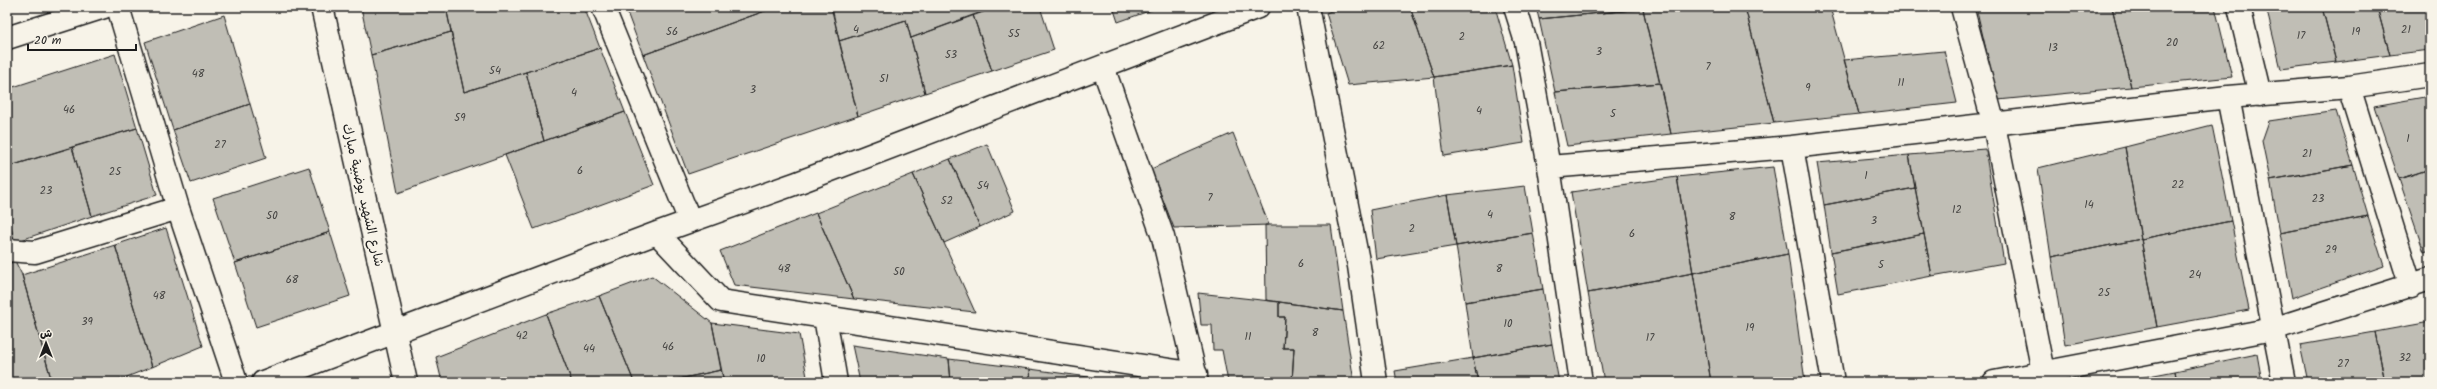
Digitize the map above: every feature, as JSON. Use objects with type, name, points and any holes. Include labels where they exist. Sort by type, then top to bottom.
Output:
[{"type":"street","points":[[7,38],[104,7]]},
{"type":"street","points":[[118,7],[178,208],[236,382]]},
{"type":"street","name":"شارع الشهيد بوضبية مبارك","points":[[322,7],[406,382]]},
{"type":"street","points":[[603,7],[690,221]]},
{"type":"street","points":[[263,382],[394,331],[657,233],[797,183],[1258,7]]},
{"type":"street","points":[[1308,7],[1359,266],[1376,382]]},
{"type":"street","points":[[1515,7],[1526,42],[1549,167],[1581,382]]},
{"type":"street","points":[[1962,7],[1994,125],[2044,378]]},
{"type":"street","points":[[2239,7],[2260,95]]},
{"type":"street","points":[[657,233],[721,301],[1197,378],[1163,237],[1103,67]]},
{"type":"street","points":[[1549,167],[1792,147],[2228,97],[2349,87],[2430,75]]},
{"type":"street","points":[[1994,382],[2044,378],[2273,329],[2420,283],[2349,87]]},
{"type":"street","points":[[2228,97],[2284,382]]},
{"type":"street","points":[[1792,147],[1833,382]]},
{"type":"street","points":[[7,250],[35,252],[178,208]]},
{"type":"street","points":[[825,317],[836,382]]},
{"type":"building","points":[[361,7],[446,7],[451,32],[371,55]]},
{"type":"building","points":[[446,7],[584,7],[600,48],[464,92]]},
{"type":"building","points":[[625,7],[776,7],[643,55]]},
{"type":"building","points":[[776,7],[831,7],[858,116],[688,174],[643,55]]},
{"type":"building","points":[[832,7],[997,7],[911,38],[906,20],[839,41]]},
{"type":"building","points":[[997,7],[1040,7],[1054,50],[992,71],[973,15]]},
{"type":"building","points":[[1113,7],[1160,7],[1118,22]]},
{"type":"building","points":[[1341,7],[1410,7],[1434,77],[1348,85],[1326,13]]},
{"type":"building","points":[[1410,7],[1495,7],[1512,65],[1434,77]]},
{"type":"building","points":[[1536,7],[1643,7],[1643,9],[1539,19]]},
{"type":"building","points":[[1659,7],[1745,7],[1774,123],[1671,134],[1643,9]]},
{"type":"building","points":[[1745,7],[1830,7],[1859,114],[1774,123]]},
{"type":"building","points":[[1976,7],[2112,7],[2131,87],[1998,100]]},
{"type":"building","points":[[2112,7],[2215,7],[2232,77],[2131,87]]},
{"type":"building","points":[[2266,7],[2322,7],[2336,62],[2281,69]]},
{"type":"building","points":[[2322,7],[2377,7],[2390,55],[2336,62]]},
{"type":"building","points":[[2377,7],[2430,7],[2430,50],[2390,55]]},
{"type":"building","points":[[1643,9],[1660,83],[1555,92],[1539,19]]},
{"type":"building","points":[[224,15],[250,104],[173,130],[145,42]]},
{"type":"building","points":[[973,15],[992,71],[925,93],[911,38]]},
{"type":"building","points":[[906,20],[925,93],[858,116],[839,41]]},
{"type":"building","points":[[451,32],[464,92],[526,72],[544,141],[398,193],[371,55]]},
{"type":"building","points":[[600,48],[625,112],[544,141],[526,72]]},
{"type":"building","points":[[1944,51],[1957,103],[1859,114],[1844,60]]},
{"type":"building","points":[[115,54],[137,128],[7,167],[7,89]]},
{"type":"building","points":[[1512,65],[1524,143],[1444,156],[1434,77]]},
{"type":"building","points":[[1660,83],[1671,134],[1567,146],[1555,92]]},
{"type":"building","points":[[2430,96],[2430,169],[2399,179],[2374,106]]},
{"type":"building","points":[[250,104],[266,158],[191,183],[173,130]]},
{"type":"building","points":[[2336,111],[2353,165],[2270,180],[2262,141],[2269,121]]},
{"type":"building","points":[[625,112],[654,185],[534,229],[505,155]]},
{"type":"building","points":[[2212,125],[2231,221],[2141,239],[2125,147]]},
{"type":"building","points":[[137,128],[157,195],[92,216],[72,147]]},
{"type":"building","points":[[1233,133],[1269,225],[1174,228],[1151,169]]},
{"type":"building","points":[[987,144],[1015,211],[980,227],[950,159]]},
{"type":"building","points":[[72,147],[92,216],[15,242],[7,213],[7,167]]},
{"type":"building","points":[[2125,147],[2141,239],[2051,257],[2038,168]]},
{"type":"building","points":[[1985,149],[2004,263],[1932,276],[1909,155]]},
{"type":"building","points":[[1909,155],[1915,188],[1824,205],[1817,163]]},
{"type":"building","points":[[950,159],[980,227],[944,243],[913,174]]},
{"type":"building","points":[[2353,165],[2368,216],[2280,233],[2270,180]]},
{"type":"building","points":[[309,167],[330,232],[235,263],[213,198]]},
{"type":"building","points":[[1773,167],[1788,254],[1693,273],[1677,177]]},
{"type":"building","points":[[2430,169],[2430,250],[2424,252],[2399,179]]},
{"type":"building","points":[[913,174],[975,312],[854,299],[816,213]]},
{"type":"building","points":[[1677,177],[1693,273],[1588,293],[1571,192]]},
{"type":"building","points":[[1525,186],[1533,233],[1456,246],[1447,195]]},
{"type":"building","points":[[1915,188],[1924,234],[1831,252],[1824,205]]},
{"type":"building","points":[[1447,195],[1456,246],[1376,259],[1370,210]]},
{"type":"building","points":[[816,213],[854,299],[734,285],[720,251]]},
{"type":"building","points":[[2368,216],[2384,266],[2292,298],[2280,233]]},
{"type":"building","points":[[2231,221],[2249,310],[2157,327],[2141,239]]},
{"type":"building","points":[[1265,225],[1331,225],[1343,311],[1266,300]]},
{"type":"building","points":[[166,228],[203,346],[152,367],[115,245]]},
{"type":"building","points":[[330,232],[350,296],[256,327],[235,263]]},
{"type":"building","points":[[1533,233],[1543,289],[1465,302],[1456,246]]},
{"type":"building","points":[[1924,234],[1932,276],[1838,294],[1831,252]]},
{"type":"building","points":[[2141,239],[2157,327],[2065,345],[2051,257]]},
{"type":"building","points":[[115,245],[152,367],[114,382],[52,382],[22,275]]},
{"type":"building","points":[[1788,254],[1805,382],[1711,382],[1693,273]]},
{"type":"building","points":[[15,261],[22,275],[52,382],[7,382],[7,265]]},
{"type":"building","points":[[1693,273],[1711,382],[1604,382],[1588,293]]},
{"type":"building","points":[[652,276],[712,323],[721,370],[665,382],[634,382],[599,296]]},
{"type":"building","points":[[1543,289],[1552,344],[1473,358],[1465,302]]},
{"type":"building","points":[[1198,293],[1279,302],[1279,317],[1285,317],[1283,348],[1294,348],[1292,382],[1228,382],[1222,350],[1213,350],[1212,325],[1201,325]]},
{"type":"building","points":[[599,296],[634,382],[572,382],[546,314]]},
{"type":"building","points":[[1279,302],[1343,311],[1354,382],[1292,382],[1294,348],[1283,348],[1285,317],[1279,317]]},
{"type":"building","points":[[546,314],[572,382],[442,382],[436,357]]},
{"type":"building","points":[[2430,322],[2430,382],[2385,382],[2375,332]]},
{"type":"building","points":[[712,323],[799,334],[808,382],[724,382]]},
{"type":"building","points":[[2375,332],[2385,382],[2308,382],[2300,345]]},
{"type":"building","points":[[1552,344],[1559,382],[1478,382],[1473,358]]},
{"type":"building","points":[[852,345],[949,359],[951,382],[860,382]]},
{"type":"building","points":[[2257,354],[2262,382],[2177,382],[2175,371]]},
{"type":"building","points":[[1473,358],[1478,382],[1397,382],[1395,371]]},
{"type":"building","points":[[949,359],[1030,369],[1031,382],[951,382]]},
{"type":"building","points":[[1030,369],[1110,380],[1110,382],[1031,382]]},
{"type":"building","points":[[721,370],[724,382],[665,382]]},
{"type":"building","points":[[2175,371],[2177,382],[2118,382]]}]
